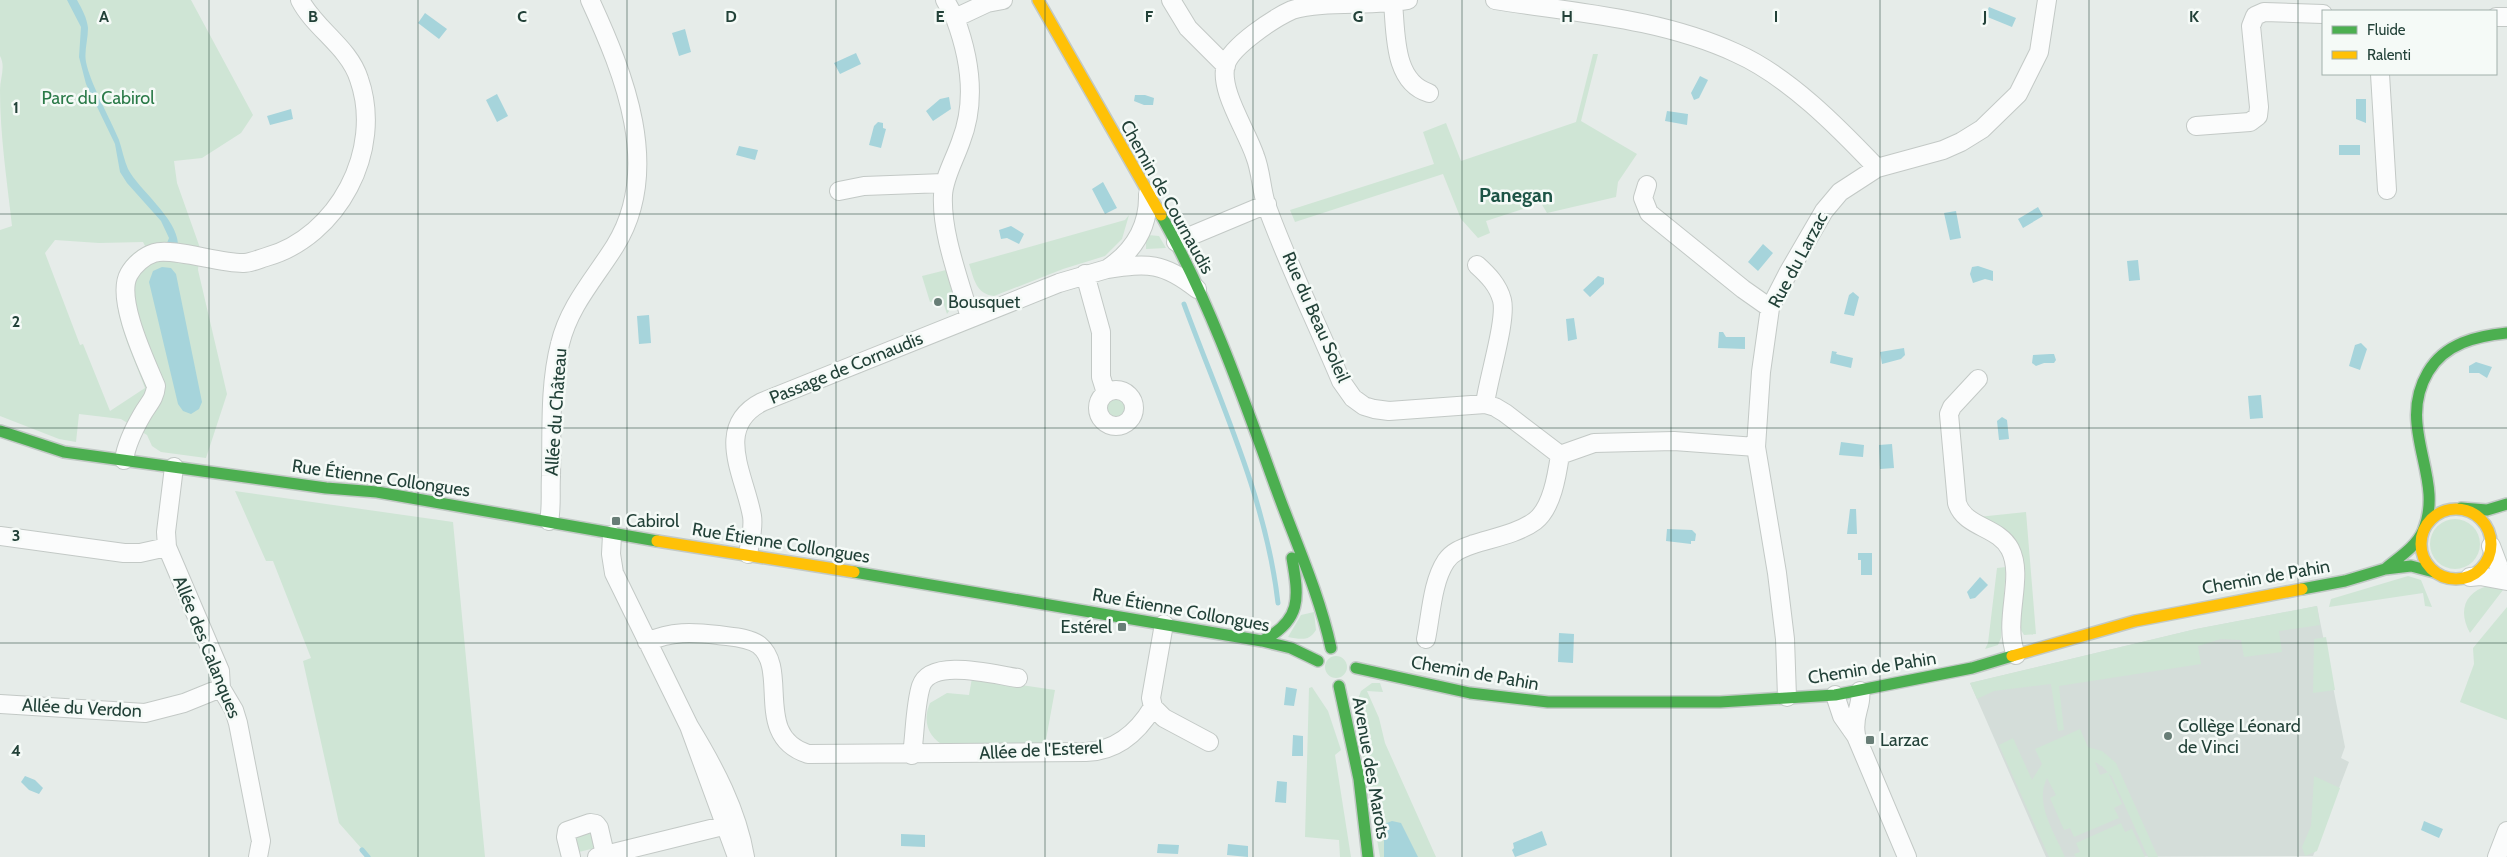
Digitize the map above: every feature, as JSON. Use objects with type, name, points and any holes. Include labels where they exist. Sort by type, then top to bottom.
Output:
[{"type":"main road","name":"Chemin de Cournaudis","points":[[1038,0],[1178,246],[1198,290],[1320,605],[1331,648]]},
{"type":"main road","points":[[2507,333],[2480,336],[2460,343],[2443,354],[2428,371],[2418,392],[2415,408],[2418,440],[2429,500],[2420,544],[2423,557],[2434,572],[2452,579],[2470,577],[2484,566],[2497,522],[2507,510]]},
{"type":"main road","name":"Rue Étienne Collongues","points":[[0,431],[56,451],[326,488],[377,492],[549,521],[612,535],[748,554],[1262,641],[1291,648],[1318,661]]},
{"type":"main road","points":[[2425,477],[2441,495],[2482,519],[2491,542]]},
{"type":"main road","name":"Chemin de Cournaudis","points":[[1262,641],[1277,634],[1286,627],[1296,608],[1294,570],[1281,504]]},
{"type":"main road","points":[[2423,531],[2430,520],[2440,512],[2462,509],[2487,510],[2507,504]]},
{"type":"main road","name":"Chemin de Pahin","points":[[2385,569],[2423,531]]},
{"type":"main road","name":"Chemin de Pahin","points":[[1356,668],[1470,693],[1548,702],[1720,702],[1835,695],[1948,673],[2135,621],[2346,580],[2385,569],[2411,566],[2434,572]]},
{"type":"main road","points":[[1331,648],[1348,652],[1356,668],[1351,680],[1339,686],[1322,679],[1318,661],[1322,654],[1331,648]]},
{"type":"main road","name":"Avenue des Marots","points":[[1339,686],[1358,780],[1368,857]]},
{"type":"street","points":[[124,460],[125,453],[142,414],[155,394],[156,386],[132,321],[125,296],[128,276],[137,263],[154,252],[170,251],[194,257],[246,263],[295,247],[321,226],[335,210],[360,164],[365,127],[363,92],[359,77],[344,54],[300,0]]},
{"type":"street","name":"Allée du Château","points":[[549,521],[552,412],[559,346],[564,327],[585,288],[616,245],[625,226],[633,200],[636,176],[637,137],[628,100],[602,26],[590,0]]},
{"type":"street","points":[[945,0],[955,18],[966,51],[971,101],[966,128],[944,183],[945,226],[970,318]]},
{"type":"street","points":[[1171,0],[1188,28],[1226,66],[1235,49],[1278,18],[1299,7],[1320,3],[1400,2],[1400,63],[1408,80],[1421,91],[1429,93]]},
{"type":"street","points":[[1495,0],[1612,16],[1686,33],[1738,53],[1786,84],[1853,142],[1877,168]]},
{"type":"street","name":"Rue du Larzac","points":[[1787,697],[1785,639],[1777,573],[1756,447],[1761,372],[1770,308],[1788,272],[1826,208],[1840,192],[1877,168],[1943,150],[1982,129],[2018,94],[2039,52],[2047,0]]},
{"type":"street","points":[[955,18],[993,1]]},
{"type":"street","points":[[2196,126],[2250,122],[2258,116],[2259,107],[2251,26],[2255,16],[2264,12],[2322,14]]},
{"type":"street","name":"Rue du Beau Soleil","points":[[1226,66],[1225,85],[1256,156],[1266,204],[1342,381],[1353,398],[1364,406],[1389,411],[1485,404]]},
{"type":"street","points":[[2380,75],[2387,190]]},
{"type":"street","points":[[839,191],[864,186],[944,183]]},
{"type":"street","points":[[1647,184],[1643,198],[1649,213],[1743,289],[1770,308]]},
{"type":"street","name":"Passage de Cornaudis","points":[[1107,269],[1124,256],[1135,242],[1149,213],[1148,194]]},
{"type":"street","points":[[1178,246],[1266,204]]},
{"type":"street","points":[[1135,242],[1139,254],[1149,264]]},
{"type":"street","name":"Passage de Cornaudis","points":[[748,554],[752,517],[734,446],[737,427],[745,415],[762,402],[1085,274],[1107,269],[1149,264],[1178,246]]},
{"type":"street","name":"Passage de Cornaudis","points":[[1149,264],[1179,275],[1198,290]]},
{"type":"street","points":[[1478,265],[1490,276],[1499,293],[1503,309],[1485,404],[1505,413],[1560,455]]},
{"type":"street","points":[[1085,274],[1101,332],[1101,377],[1106,393]]},
{"type":"street","points":[[1978,379],[1952,407],[1949,414],[1957,503],[1959,510],[1969,520],[1994,532],[2011,551],[2015,568],[2010,630],[2016,655]]},
{"type":"street","points":[[1560,455],[1594,443],[1674,441],[1756,447]]},
{"type":"street","points":[[1426,639],[1436,588],[1446,561],[1460,549],[1524,527],[1535,521],[1547,503],[1558,471],[1560,455]]},
{"type":"street","name":"Allée des Calanques","points":[[174,467],[166,532],[167,547],[220,671],[221,688],[234,710],[238,723],[261,841],[258,857]]},
{"type":"street","points":[[612,535],[611,554],[614,573],[689,726],[745,857]]},
{"type":"street","points":[[0,536],[124,553],[140,553],[167,547]]},
{"type":"street","points":[[2491,542],[2499,567],[2507,578]]},
{"type":"street","points":[[2470,577],[2480,576],[2507,582]]},
{"type":"street","points":[[1164,624],[1151,698],[1153,707],[1164,718],[1209,742]]},
{"type":"street","name":"Allée de l'Esterel","points":[[647,642],[670,633],[688,631],[750,640],[762,648],[769,660],[777,725],[792,747],[817,756],[1086,752],[1105,750],[1134,732],[1153,707]]},
{"type":"street","points":[[912,755],[921,686],[932,673],[947,669],[1018,678]]},
{"type":"street","name":"Allée du Verdon","points":[[0,704],[145,713],[184,703],[221,688]]},
{"type":"street","points":[[1856,736],[1854,725],[1856,710],[1862,699],[1860,691]]},
{"type":"street","points":[[1835,695],[1842,716],[1856,736],[1907,857]]},
{"type":"street","points":[[571,857],[566,837],[567,831],[590,823],[596,824],[599,828],[601,856],[731,824]]},
{"type":"street","points":[[731,824],[737,857]]},
{"type":"street","points":[[2497,857],[2507,831]]},
{"type":"shaded area","name":"Collège Léonard de Vinci","points":[[2317,606],[2345,747],[2341,758],[2349,762],[2313,856],[2046,857],[1970,683],[2196,629]]},
{"type":"green space","name":"Parc du Cabirol","points":[[0,0],[191,0],[253,115],[241,133],[202,158],[174,161],[177,183],[200,248],[198,270],[227,394],[206,458],[161,452],[152,446],[147,435],[121,419],[79,414],[76,442],[59,439],[0,416],[0,230],[12,226],[1,124],[0,90],[3,68],[0,56]],"holes":[[[55,240],[99,243],[143,242],[145,246],[128,258],[119,274],[116,292],[118,312],[124,332],[145,388],[110,411],[83,344],[80,345],[45,253]]]},
{"type":"green space","points":[[1593,54],[1598,54],[1581,121],[1637,154],[1618,182],[1616,197],[1547,213],[1541,203],[1486,221],[1490,233],[1478,238],[1461,219],[1443,174],[1295,222],[1290,210],[1434,164],[1423,132],[1446,123],[1461,161],[1576,122]]},
{"type":"green space","points":[[1129,215],[1122,239],[1105,256],[1063,269],[994,296],[988,295],[979,289],[974,280],[969,264],[1125,220]]},
{"type":"green space","points":[[1148,235],[1159,236],[1166,248],[1146,249],[1146,237]]},
{"type":"green space","points":[[946,270],[953,298],[947,314],[942,299],[930,302],[922,276]]},
{"type":"green space","points":[[1116,397],[1124,400],[1127,408],[1124,416],[1116,419],[1108,416],[1105,408],[1108,400]]},
{"type":"green space","points":[[235,491],[453,522],[485,857],[369,857],[339,823],[303,661],[311,658],[273,561],[266,561]]},
{"type":"green space","points":[[2026,512],[2036,634],[2024,635],[2018,625],[2022,569],[2020,550],[2012,537],[1978,517]]},
{"type":"green space","points":[[2450,519],[2460,519],[2473,526],[2480,539],[2480,549],[2473,562],[2460,569],[2450,569],[2441,565],[2434,558],[2430,549],[2430,539],[2434,530],[2441,523]]},
{"type":"green space","points":[[2006,567],[2001,638],[1998,645],[1985,649],[1988,643],[1997,568]]},
{"type":"green space","points":[[2408,576],[2421,580],[2432,607],[2425,606],[2423,593],[2329,607],[2331,599]]},
{"type":"green space","points":[[2488,586],[2503,590],[2470,633],[2464,618],[2466,604],[2473,593]]},
{"type":"green space","points":[[2317,606],[2320,625],[2279,631],[2282,652],[2244,657],[2241,640],[2221,639],[2198,646],[2201,664],[2059,686],[2064,730],[2058,731],[2051,684],[1994,691],[1977,699],[1970,683],[2196,629]]},
{"type":"green space","points":[[2507,607],[2507,720],[2460,702],[2474,664],[2473,648]]},
{"type":"green space","points":[[1314,612],[1316,630],[1313,634],[1304,639],[1288,637],[1301,615]]},
{"type":"green space","points":[[2326,637],[2335,690],[2313,693],[2314,639]]},
{"type":"green space","points":[[1336,656],[1346,663],[1347,667],[1340,677],[1336,678],[1326,671],[1325,667],[1332,657]]},
{"type":"green space","points":[[972,678],[1055,690],[1045,745],[947,747],[940,744],[928,729],[927,716],[930,703],[947,693],[969,695]]},
{"type":"green space","points":[[1372,683],[1380,683],[1383,692],[1367,691],[1379,718],[1385,743],[1436,857],[1380,857],[1355,707],[1361,691]]},
{"type":"green space","points":[[1312,687],[1328,711],[1341,750],[1335,755],[1351,857],[1340,857],[1339,840],[1305,837],[1309,688]]},
{"type":"green space","points":[[2080,729],[2088,747],[2102,751],[2116,763],[2158,857],[2148,857],[2112,777],[2108,773],[2122,804],[2114,808],[2119,818],[2074,837],[2070,828],[2064,830],[2050,798],[2056,795],[2047,778],[2043,798],[2044,808],[2065,857],[2049,857],[1999,745],[2013,738],[2032,780],[2042,764],[2035,749]],"holes":[[[2095,762],[2103,767],[2108,772],[2100,775]]]},
{"type":"green space","points":[[2314,776],[2340,788],[2317,851],[2305,856],[2302,847],[2311,826]]},
{"type":"green space","points":[[2121,823],[2125,832],[2132,829],[2145,857],[2076,857],[2074,854],[2080,852],[2076,843]]},
{"type":"green space","points":[[591,833],[595,848],[579,852],[575,837]]},
{"type":"water","points":[[67,0],[77,0],[85,17],[88,28],[85,54],[88,70],[119,140],[128,169],[165,214],[176,234],[178,244],[167,243],[169,238],[161,221],[127,183],[120,172],[115,144],[86,84],[79,57],[81,27]]},
{"type":"water","points":[[1989,7],[2016,18],[2012,27],[1985,16]]},
{"type":"water","points":[[425,13],[447,29],[439,39],[418,23]]},
{"type":"water","points":[[685,29],[691,52],[679,56],[672,33]]},
{"type":"water","points":[[856,53],[861,64],[840,74],[834,63]]},
{"type":"water","points":[[1700,76],[1708,80],[1699,98],[1694,100],[1691,93]]},
{"type":"water","points":[[497,94],[508,116],[497,122],[486,100]]},
{"type":"water","points":[[1135,95],[1145,95],[1154,98],[1153,105],[1144,105],[1134,101]]},
{"type":"water","points":[[949,97],[951,109],[933,121],[926,111],[940,99]]},
{"type":"water","points":[[2356,99],[2366,99],[2366,123],[2356,119]]},
{"type":"water","points":[[291,109],[293,119],[270,125],[267,116]]},
{"type":"water","points":[[1667,111],[1688,114],[1687,125],[1665,121]]},
{"type":"water","points":[[878,122],[883,123],[883,128],[886,129],[881,148],[869,145],[874,126]]},
{"type":"water","points":[[2339,145],[2360,145],[2360,155],[2339,155]]},
{"type":"water","points":[[739,146],[758,150],[755,160],[736,155]]},
{"type":"water","points":[[1103,182],[1117,208],[1105,214],[1092,189]]},
{"type":"water","points":[[2038,207],[2043,216],[2023,228],[2018,219]]},
{"type":"water","points":[[1956,211],[1961,238],[1950,240],[1944,213]]},
{"type":"water","points":[[1011,226],[1024,234],[1019,244],[1007,238],[1001,239],[999,230]]},
{"type":"water","points":[[1763,244],[1773,253],[1758,271],[1748,262]]},
{"type":"water","points":[[2138,260],[2140,280],[2129,281],[2127,261]]},
{"type":"water","points":[[1978,266],[1993,271],[1993,281],[1985,279],[1973,283],[1970,274],[1972,267]]},
{"type":"water","points":[[162,267],[171,268],[176,274],[202,402],[199,409],[191,414],[183,411],[178,404],[149,282],[153,271]]},
{"type":"water","points":[[1598,276],[1604,278],[1604,284],[1590,297],[1583,290]]},
{"type":"water","points":[[1853,292],[1859,297],[1854,316],[1844,314],[1849,295]]},
{"type":"water","points":[[649,315],[651,343],[639,344],[637,316]]},
{"type":"water","points":[[1574,318],[1577,339],[1568,341],[1566,319]]},
{"type":"water","points":[[1719,332],[1723,332],[1726,337],[1745,337],[1745,349],[1718,348]]},
{"type":"water","points":[[2361,343],[2367,349],[2360,370],[2349,366],[2355,345]]},
{"type":"water","points":[[1904,348],[1905,355],[1901,359],[1882,364],[1880,352]]},
{"type":"water","points":[[1832,351],[1837,352],[1836,354],[1853,358],[1851,368],[1830,363]]},
{"type":"water","points":[[2054,354],[2056,360],[2054,363],[2044,363],[2036,366],[2032,363],[2033,355]]},
{"type":"water","points":[[2476,362],[2492,367],[2487,378],[2479,373],[2469,373],[2469,366]]},
{"type":"water","points":[[2261,395],[2263,418],[2250,419],[2248,396]]},
{"type":"water","points":[[2002,417],[2007,420],[2009,439],[1999,440],[1997,421]]},
{"type":"water","points":[[1841,442],[1864,445],[1863,457],[1839,455]]},
{"type":"water","points":[[1892,444],[1894,468],[1880,469],[1879,445]]},
{"type":"water","points":[[1850,509],[1856,509],[1857,534],[1847,534]]},
{"type":"water","points":[[1667,529],[1692,530],[1696,534],[1695,541],[1691,541],[1691,544],[1666,541]]},
{"type":"water","points":[[1858,553],[1872,553],[1872,575],[1861,575],[1861,560],[1858,560]]},
{"type":"water","points":[[1980,577],[1988,585],[1975,598],[1970,599],[1967,592]]},
{"type":"water","points":[[1559,633],[1574,634],[1573,663],[1558,662]]},
{"type":"water","points":[[1286,687],[1297,689],[1294,706],[1284,705]]},
{"type":"water","points":[[1293,735],[1303,736],[1303,756],[1292,756]]},
{"type":"water","points":[[25,776],[35,780],[43,788],[39,794],[29,790],[21,782]]},
{"type":"water","points":[[1277,781],[1287,782],[1286,803],[1275,802]]},
{"type":"water","points":[[1392,821],[1401,823],[1418,857],[1384,857],[1384,824]]},
{"type":"water","points":[[2424,821],[2443,829],[2439,838],[2421,830]]},
{"type":"water","points":[[1542,831],[1547,845],[1515,857],[1512,850],[1514,848],[1513,843]]},
{"type":"water","points":[[901,834],[925,835],[925,847],[901,846]]},
{"type":"water","points":[[1158,844],[1179,845],[1178,854],[1157,853]]},
{"type":"water","points":[[1228,844],[1248,846],[1248,857],[1227,855]]},
{"type":"waterway","points":[[1184,304],[1240,451],[1252,488],[1272,564],[1278,603]]},
{"type":"waterway","points":[[362,850],[368,857]]},
{"type":"traffic: fast","points":[[1161,215],[1179,248],[1225,350],[1314,588],[1331,648]]},
{"type":"traffic: fast","points":[[2385,569],[2406,552],[2420,537],[2428,511],[2429,492],[2418,433],[2417,413],[2419,393],[2428,372],[2443,354],[2463,343],[2484,336],[2507,333]]},
{"type":"traffic: fast","points":[[0,431],[64,452],[326,488],[377,492],[657,541]]},
{"type":"traffic: fast","points":[[2461,508],[2487,510],[2507,504]]},
{"type":"traffic: fast","points":[[1262,641],[1285,625],[1295,607],[1296,585],[1292,558]]},
{"type":"traffic: fast","points":[[2302,589],[2345,581],[2385,569],[2411,566],[2434,572]]},
{"type":"traffic: fast","points":[[854,572],[1262,641],[1291,648],[1318,661]]},
{"type":"traffic: fast","points":[[1356,668],[1470,693],[1548,702],[1720,702],[1835,695],[1972,668],[2012,656]]},
{"type":"traffic: fast","points":[[1339,686],[1359,779],[1368,857]]},
{"type":"traffic: slow","points":[[1038,0],[1161,215]]},
{"type":"traffic: slow","points":[[2463,509],[2476,515],[2485,524],[2489,530],[2491,544],[2489,558],[2481,569],[2470,577],[2449,579],[2442,577],[2431,569],[2423,558],[2421,537],[2423,530],[2431,519],[2442,511],[2463,509]]},
{"type":"traffic: slow","points":[[657,541],[854,572]]},
{"type":"traffic: slow","points":[[2012,656],[2135,621],[2302,589]]},
{"type":"place","name":"Bousquet","points":[[938,302]]},
{"type":"place","name":"Cabirol","points":[[616,521]]},
{"type":"place","name":"Estérel","points":[[1122,627]]},
{"type":"place","name":"Collège Léonard de Vinci","points":[[2168,736]]},
{"type":"place","name":"Larzac","points":[[1870,740]]},
{"type":"district","name":"Panegan","points":[[1516,195]]}]
